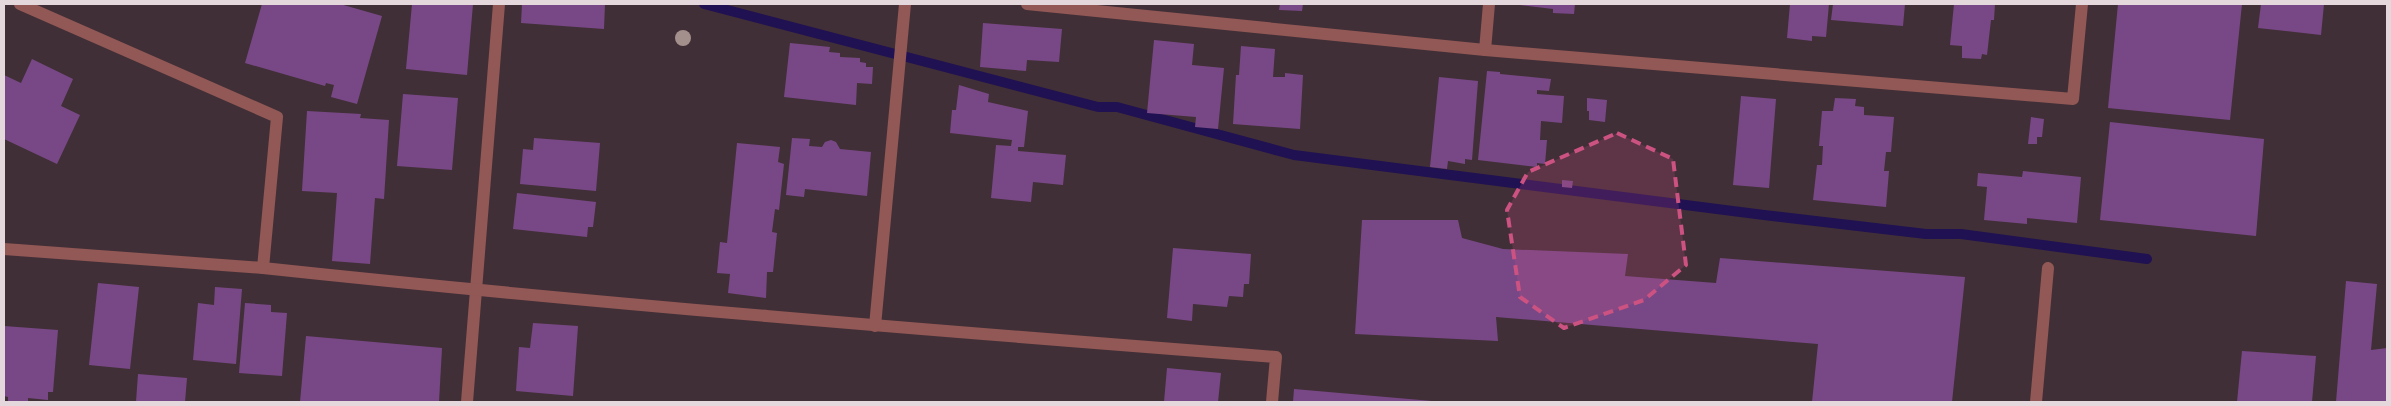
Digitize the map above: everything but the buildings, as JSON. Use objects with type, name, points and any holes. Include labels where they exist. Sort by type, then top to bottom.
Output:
[{"type":"street","points":[[20,4],[277,117],[262,268]]},
{"type":"street","points":[[468,402],[499,4]]},
{"type":"street","points":[[875,326],[905,4]]},
{"type":"street","points":[[1027,4],[1069,6],[1485,50],[2073,99],[2082,4]]},
{"type":"street","points":[[1485,50],[1489,4]]},
{"type":"street","points":[[4,249],[262,268],[477,291],[875,326],[1276,357],[1272,402]]},
{"type":"street","points":[[2036,402],[2048,268]]},
{"type":"highlighted area","points":[[1617,133],[1673,159],[1686,265],[1644,300],[1564,328],[1520,297],[1507,210],[1528,172]]},
{"type":"waterway","points":[[704,4],[1098,107],[1117,107],[1294,155],[1764,215],[1926,234],[1961,234],[2147,259]]}]
